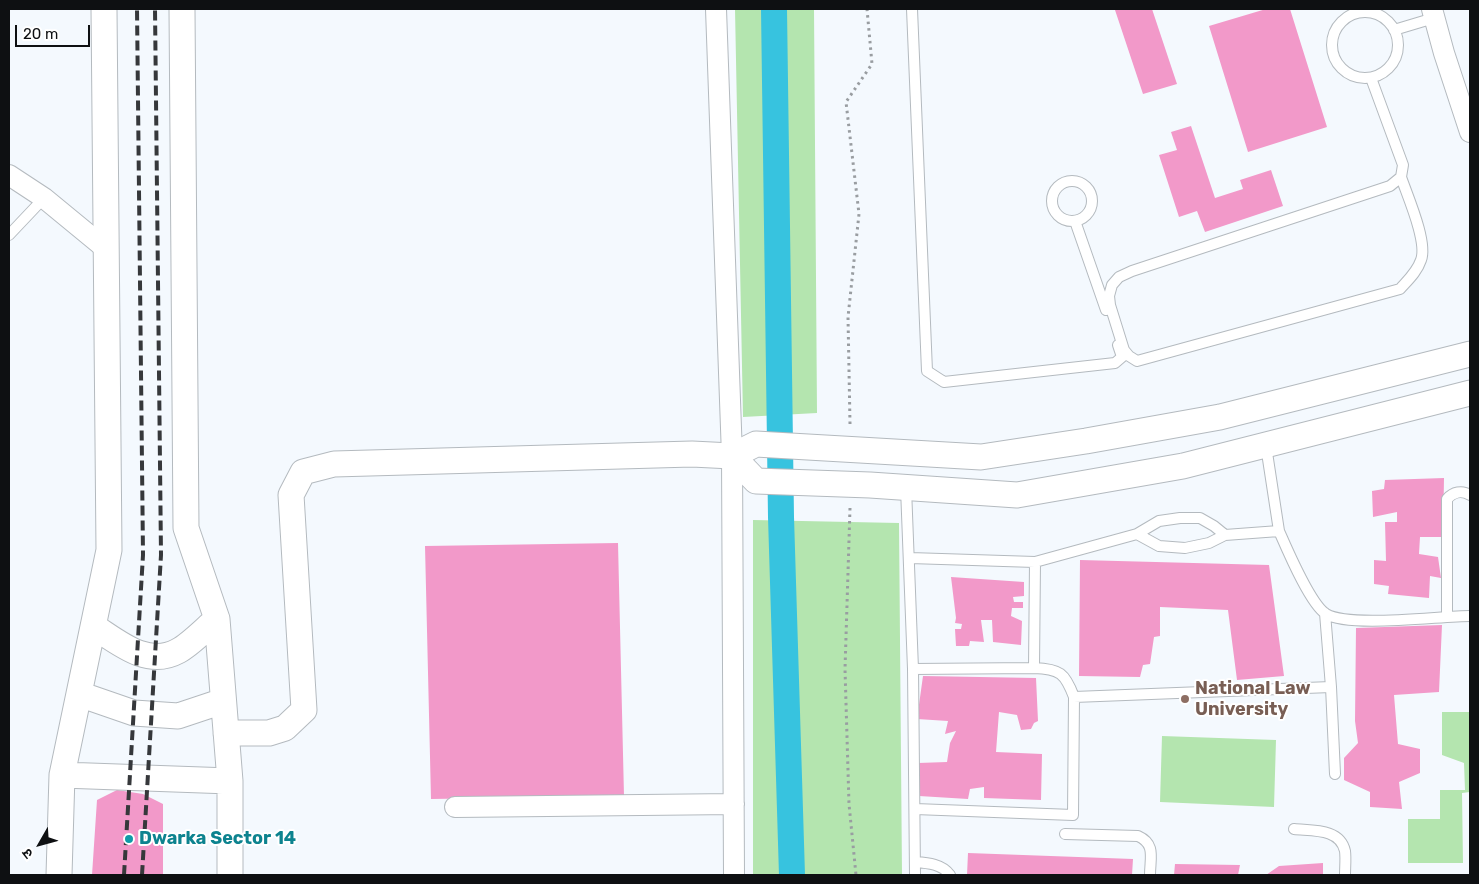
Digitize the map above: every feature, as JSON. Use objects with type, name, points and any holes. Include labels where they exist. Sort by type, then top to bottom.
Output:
[{"type":"street","points":[[59,875],[62,776],[109,550],[104,9]]},
{"type":"street","points":[[182,9],[186,528],[217,619],[230,781],[230,875]]},
{"type":"street","points":[[716,9],[732,456],[734,875]]},
{"type":"street","points":[[1433,13],[1470,132]]},
{"type":"street","points":[[9,175],[44,198],[106,249]]},
{"type":"street","points":[[226,733],[269,733],[285,728],[304,710],[291,495],[303,472],[334,464],[692,454],[732,456],[756,444],[981,457],[1086,441],[1220,417],[1470,354]]},
{"type":"street","points":[[732,456],[756,481],[1017,494],[1183,466],[1470,393]]},
{"type":"street","points":[[93,626],[133,652],[157,657],[178,651],[217,619]]},
{"type":"street","points":[[79,694],[134,713],[178,716],[223,701]]},
{"type":"street","points":[[62,776],[230,781]]},
{"type":"street","points":[[455,807],[734,804]]},
{"type":"lane","points":[[912,9],[926,371],[944,382],[1115,363],[1122,357],[1075,221]]},
{"type":"lane","points":[[1352,12],[1374,13],[1384,18],[1392,26],[1397,36],[1396,58],[1382,74],[1371,78],[1351,75],[1342,68],[1336,59],[1333,39],[1337,29],[1352,12]]},
{"type":"lane","points":[[1394,30],[1433,13]]},
{"type":"lane","points":[[1371,78],[1402,165],[1401,177],[1420,232],[1422,258],[1414,275],[1400,288],[1137,361],[1124,350],[1108,296],[1112,285],[1119,277],[1132,271],[1390,186],[1401,177]]},
{"type":"lane","points":[[1068,181],[1081,183],[1087,187],[1092,199],[1092,206],[1089,212],[1084,217],[1075,221],[1065,220],[1060,217],[1053,206],[1053,193],[1062,183],[1068,181]]},
{"type":"lane","points":[[9,235],[44,198]]},
{"type":"lane","points":[[1266,444],[1279,531],[1310,595],[1325,613],[1344,620],[1470,616]]},
{"type":"lane","points":[[906,488],[913,669],[915,875]]},
{"type":"lane","points":[[1447,616],[1447,499],[1456,492],[1470,495]]},
{"type":"lane","points":[[910,558],[1034,562],[1137,534],[1160,521],[1180,518],[1200,518],[1225,535]]},
{"type":"lane","points":[[1137,534],[1159,546],[1185,548],[1209,543],[1225,535],[1279,531]]},
{"type":"lane","points":[[1034,562],[1034,668]]},
{"type":"lane","points":[[1325,613],[1335,774]]},
{"type":"lane","points":[[913,669],[1053,669],[1061,674],[1069,684],[1074,697],[1073,814],[915,809]]},
{"type":"lane","points":[[1074,697],[1331,687]]},
{"type":"lane","points":[[1294,829],[1332,834],[1340,841],[1345,851],[1345,875]]},
{"type":"lane","points":[[1065,834],[1138,836],[1150,847],[1150,875]]},
{"type":"lane","points":[[915,862],[936,865],[944,868],[950,875]]},
{"type":"green space","points":[[735,9],[814,9],[817,413],[743,417]]},
{"type":"green space","points":[[753,520],[899,523],[902,875],[753,875]]},
{"type":"green space","points":[[1442,712],[1470,712],[1470,792],[1462,793],[1463,863],[1408,863],[1408,819],[1440,819],[1440,790],[1465,790],[1464,763],[1442,755]]},
{"type":"green space","points":[[1162,736],[1276,740],[1274,807],[1160,802]]},
{"type":"building","points":[[1152,9],[1177,84],[1143,94],[1115,10]]},
{"type":"building","points":[[1266,9],[1290,9],[1327,127],[1248,152],[1209,26]]},
{"type":"building","points":[[1191,126],[1215,198],[1243,189],[1240,180],[1271,170],[1283,206],[1205,232],[1197,211],[1179,217],[1159,155],[1177,150],[1171,132]]},
{"type":"building","points":[[1444,478],[1443,537],[1420,537],[1419,554],[1438,557],[1441,578],[1430,576],[1429,598],[1388,594],[1389,586],[1374,584],[1374,560],[1386,561],[1385,522],[1397,522],[1397,512],[1373,517],[1372,491],[1384,489],[1385,480]]},
{"type":"building","points":[[618,543],[624,796],[431,799],[425,546]]},
{"type":"building","points":[[1080,560],[1269,565],[1284,676],[1237,680],[1228,610],[1160,607],[1160,636],[1154,637],[1150,664],[1143,665],[1140,677],[1079,676]]},
{"type":"building","points":[[951,577],[1024,582],[1024,596],[1013,597],[1014,602],[1023,602],[1023,608],[1012,608],[1011,616],[1022,621],[1021,645],[993,642],[992,620],[981,620],[984,642],[970,641],[969,646],[956,646],[955,629],[961,629],[962,624],[955,623]]},
{"type":"building","points":[[1442,625],[1439,692],[1394,695],[1398,744],[1420,749],[1420,773],[1399,782],[1402,809],[1370,807],[1370,792],[1344,780],[1344,758],[1358,743],[1355,721],[1356,628]]},
{"type":"building","points":[[923,676],[1036,678],[1038,721],[1034,723],[1031,729],[1021,730],[1017,715],[999,712],[996,752],[1042,754],[1041,800],[984,798],[984,787],[970,789],[968,799],[919,796],[918,763],[947,762],[950,743],[956,731],[945,734],[948,721],[917,719]]},
{"type":"building","name":"Dwarka Sector 14","points":[[117,790],[143,794],[163,804],[163,875],[92,875],[97,800]]},
{"type":"building","points":[[968,853],[1133,859],[1132,875],[967,875]]},
{"type":"building","points":[[1323,863],[1323,875],[1266,875],[1279,866]]},
{"type":"building","points":[[1175,864],[1240,865],[1238,875],[1174,875]]},
{"type":"waterway","points":[[774,9],[781,517],[792,875]]},
{"type":"railway","points":[[124,875],[143,555],[137,9]]},
{"type":"railway","points":[[142,875],[161,555],[155,9]]},
{"type":"place","name":"National Law University","points":[[1185,699]]},
{"type":"place","name":"Dwarka Sector 14","points":[[129,839]]}]
